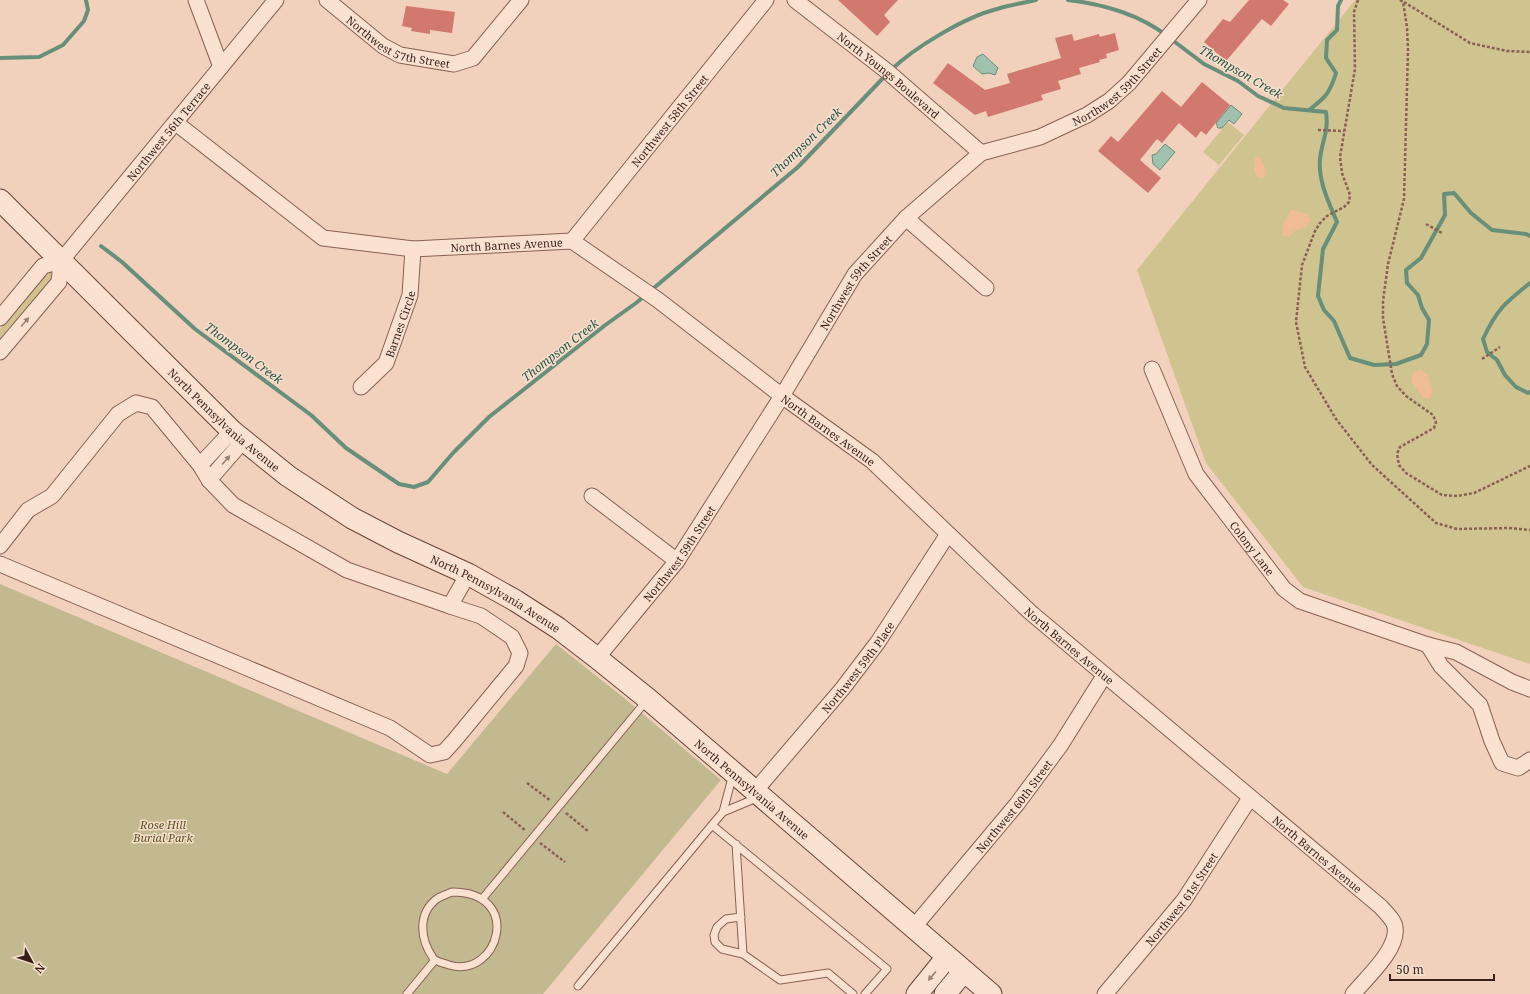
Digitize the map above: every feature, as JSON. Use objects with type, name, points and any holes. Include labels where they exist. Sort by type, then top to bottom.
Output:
[{"type":"main road","name":"North Pennsylvania Avenue","points":[[0,200],[237,436],[288,476],[352,518],[398,542],[468,574],[558,628],[648,699],[991,994]]},
{"type":"main road","points":[[917,994],[947,957]]},
{"type":"main road","points":[[944,994],[964,971]]},
{"type":"street","points":[[196,0],[221,67]]},
{"type":"street","name":"Northwest 56th Terrace","points":[[61,261],[276,0]]},
{"type":"street","name":"Northwest 57th Street","points":[[327,0],[383,46],[400,55],[454,64],[473,58],[521,0]]},
{"type":"street","name":"Northwest 58th Street","points":[[572,241],[766,0]]},
{"type":"street","name":"Northwest 59th Street","points":[[597,658],[677,561],[782,396],[854,274],[906,218],[981,153],[1040,137],[1086,115],[1109,101],[1129,83],[1199,0]]},
{"type":"street","name":"North Youngs Boulevard","points":[[803,2],[981,153]]},
{"type":"street","name":"North Barnes Avenue","points":[[176,123],[323,238],[413,249],[572,241],[658,300],[782,396],[872,461],[1030,612],[1104,676],[1381,908],[1395,927],[1395,937],[1391,950],[1353,994]]},
{"type":"street","points":[[906,218],[986,288]]},
{"type":"street","name":"Barnes Circle","points":[[361,387],[386,363],[410,295],[413,249]]},
{"type":"street","points":[[0,318],[43,266],[61,261],[58,282],[0,352]]},
{"type":"street","name":"Colony Lane","points":[[1152,369],[1196,474],[1284,589],[1300,600],[1428,645],[1456,652],[1512,682],[1530,689]]},
{"type":"street","points":[[0,546],[28,510],[52,496],[118,414],[136,403],[152,407],[200,465],[209,480],[233,505],[347,570],[481,616],[512,637],[520,653],[516,666],[454,741],[444,752],[430,754],[390,728],[0,564]]},
{"type":"street","points":[[200,465],[237,436]]},
{"type":"street","points":[[209,480],[237,436]]},
{"type":"street","points":[[592,496],[677,561]]},
{"type":"street","name":"Northwest 59th Place","points":[[758,793],[843,688],[878,642],[948,534]]},
{"type":"street","points":[[450,606],[468,574]]},
{"type":"street","points":[[1428,645],[1441,666],[1480,705],[1492,741],[1502,763],[1518,768],[1530,760]]},
{"type":"street","name":"Northwest 60th Street","points":[[913,928],[1017,804],[1060,746],[1104,676]]},
{"type":"street","name":"Northwest 61st Street","points":[[1105,994],[1184,900],[1250,798]]},
{"type":"lane","points":[[483,898],[648,699]]},
{"type":"lane","points":[[723,812],[734,772]]},
{"type":"lane","points":[[578,986],[723,812],[758,793]]},
{"type":"lane","points":[[712,825],[887,969],[865,994]]},
{"type":"lane","points":[[736,844],[743,954]]},
{"type":"lane","points":[[452,892],[466,892],[483,898],[492,909],[497,924],[496,940],[489,953],[473,964],[457,967],[435,960],[427,948],[422,931],[425,913],[438,898],[452,892]]},
{"type":"lane","points":[[741,917],[726,919],[717,927],[714,935],[715,942],[722,949],[743,954],[780,980],[828,973],[853,994]]},
{"type":"lane","points":[[407,994],[435,960]]},
{"type":"path","points":[[1358,0],[1354,12],[1355,69],[1344,131],[1340,165],[1350,195],[1349,202],[1344,207],[1327,216],[1315,231],[1302,265],[1296,322],[1304,367],[1333,414],[1379,473],[1436,522],[1457,529],[1509,528],[1530,530]]},
{"type":"path","points":[[1402,1],[1470,43],[1507,51],[1530,52]]},
{"type":"path","points":[[1402,1],[1407,27],[1408,50],[1404,199],[1388,264],[1383,301],[1388,352],[1392,374],[1397,386],[1406,396],[1432,415],[1436,422],[1434,428],[1400,447],[1397,454],[1399,465],[1406,473],[1442,495],[1457,496],[1485,488],[1530,466]]},
{"type":"path","points":[[1318,130],[1344,131]]},
{"type":"path","points":[[1426,224],[1442,233]]},
{"type":"path","points":[[1482,359],[1500,347]]},
{"type":"shaded area","points":[[1355,0],[1530,0],[1530,664],[1303,587],[1206,463],[1137,270]]},
{"type":"shaded area","points":[[983,54],[998,68],[995,75],[989,73],[982,74],[973,66],[977,57]]},
{"type":"shaded area","points":[[1231,105],[1242,114],[1234,124],[1229,120],[1222,128],[1218,128],[1216,123]]},
{"type":"shaded area","points":[[1228,122],[1244,135],[1219,165],[1203,152]]},
{"type":"shaded area","points":[[1165,144],[1175,152],[1160,170],[1153,164],[1152,155],[1156,154]]},
{"type":"shaded area","points":[[47,272],[50,272],[53,275],[52,278],[0,341],[0,329]]},
{"type":"sand","points":[[1255,157],[1260,157],[1267,171],[1264,178],[1258,178],[1254,171]]},
{"type":"sand","points":[[1291,210],[1307,214],[1311,219],[1306,227],[1294,231],[1290,237],[1283,236],[1282,226]]},
{"type":"sand","points":[[1420,369],[1428,376],[1433,392],[1430,398],[1423,398],[1411,381],[1413,373]]},
{"type":"green space","name":"Rose Hill Burial Park","points":[[0,584],[447,774],[556,644],[623,697],[721,780],[543,994],[0,994]]},
{"type":"building","points":[[838,0],[898,0],[884,15],[890,22],[877,36]]},
{"type":"building","points":[[1249,0],[1283,0],[1289,4],[1271,26],[1262,19],[1226,61],[1204,42],[1223,19],[1230,22]]},
{"type":"building","points":[[406,6],[455,12],[452,33],[430,30],[430,34],[411,31],[412,28],[402,26]]},
{"type":"building","points":[[1115,33],[1119,50],[1106,54],[1107,58],[1099,60],[1100,62],[1079,68],[1081,74],[1058,81],[1061,89],[1041,95],[1043,100],[988,117],[986,111],[975,115],[933,83],[948,63],[985,90],[1010,83],[1007,74],[1061,58],[1055,38],[1072,34],[1074,41],[1099,34],[1100,37]]},
{"type":"building","points":[[1202,82],[1230,105],[1206,135],[1201,131],[1196,138],[1179,123],[1162,143],[1157,139],[1140,160],[1161,178],[1148,193],[1098,151],[1111,136],[1118,142],[1162,91],[1181,107]]},
{"type":"waterway","points":[[0,58],[39,57],[63,45],[84,21],[88,10],[86,0]]},
{"type":"waterway","name":"Thompson Creek","points":[[891,70],[913,52],[941,34],[970,19],[984,13],[1036,0]]},
{"type":"waterway","name":"Thompson Creek","points":[[1068,0],[1094,4],[1119,11],[1144,21],[1166,35]]},
{"type":"waterway","points":[[1309,110],[1319,102],[1332,86],[1336,73],[1326,58],[1327,40],[1337,30],[1338,6],[1341,0]]},
{"type":"waterway","name":"Thompson Creek","points":[[1171,39],[1204,64],[1238,81],[1258,96],[1284,108],[1326,112],[1327,125],[1321,152],[1320,167],[1322,184],[1337,222],[1323,249],[1318,296],[1324,310],[1334,321],[1350,358],[1374,365],[1396,364],[1421,355],[1427,344],[1429,320],[1422,308],[1418,295],[1407,283],[1406,270],[1421,258],[1445,215],[1444,194],[1454,193],[1471,213],[1492,230],[1526,234],[1530,236]]},
{"type":"waterway","name":"Thompson Creek","points":[[101,246],[122,262],[195,329],[311,415],[346,448],[399,484],[414,487],[428,482],[453,453],[489,417],[604,326],[636,303],[798,167],[886,75]]},
{"type":"waterway","name":"Thompson Creek","points":[[1530,283],[1502,307],[1497,313],[1483,339],[1487,352],[1497,360],[1505,375],[1516,387],[1528,393],[1530,392]]}]
